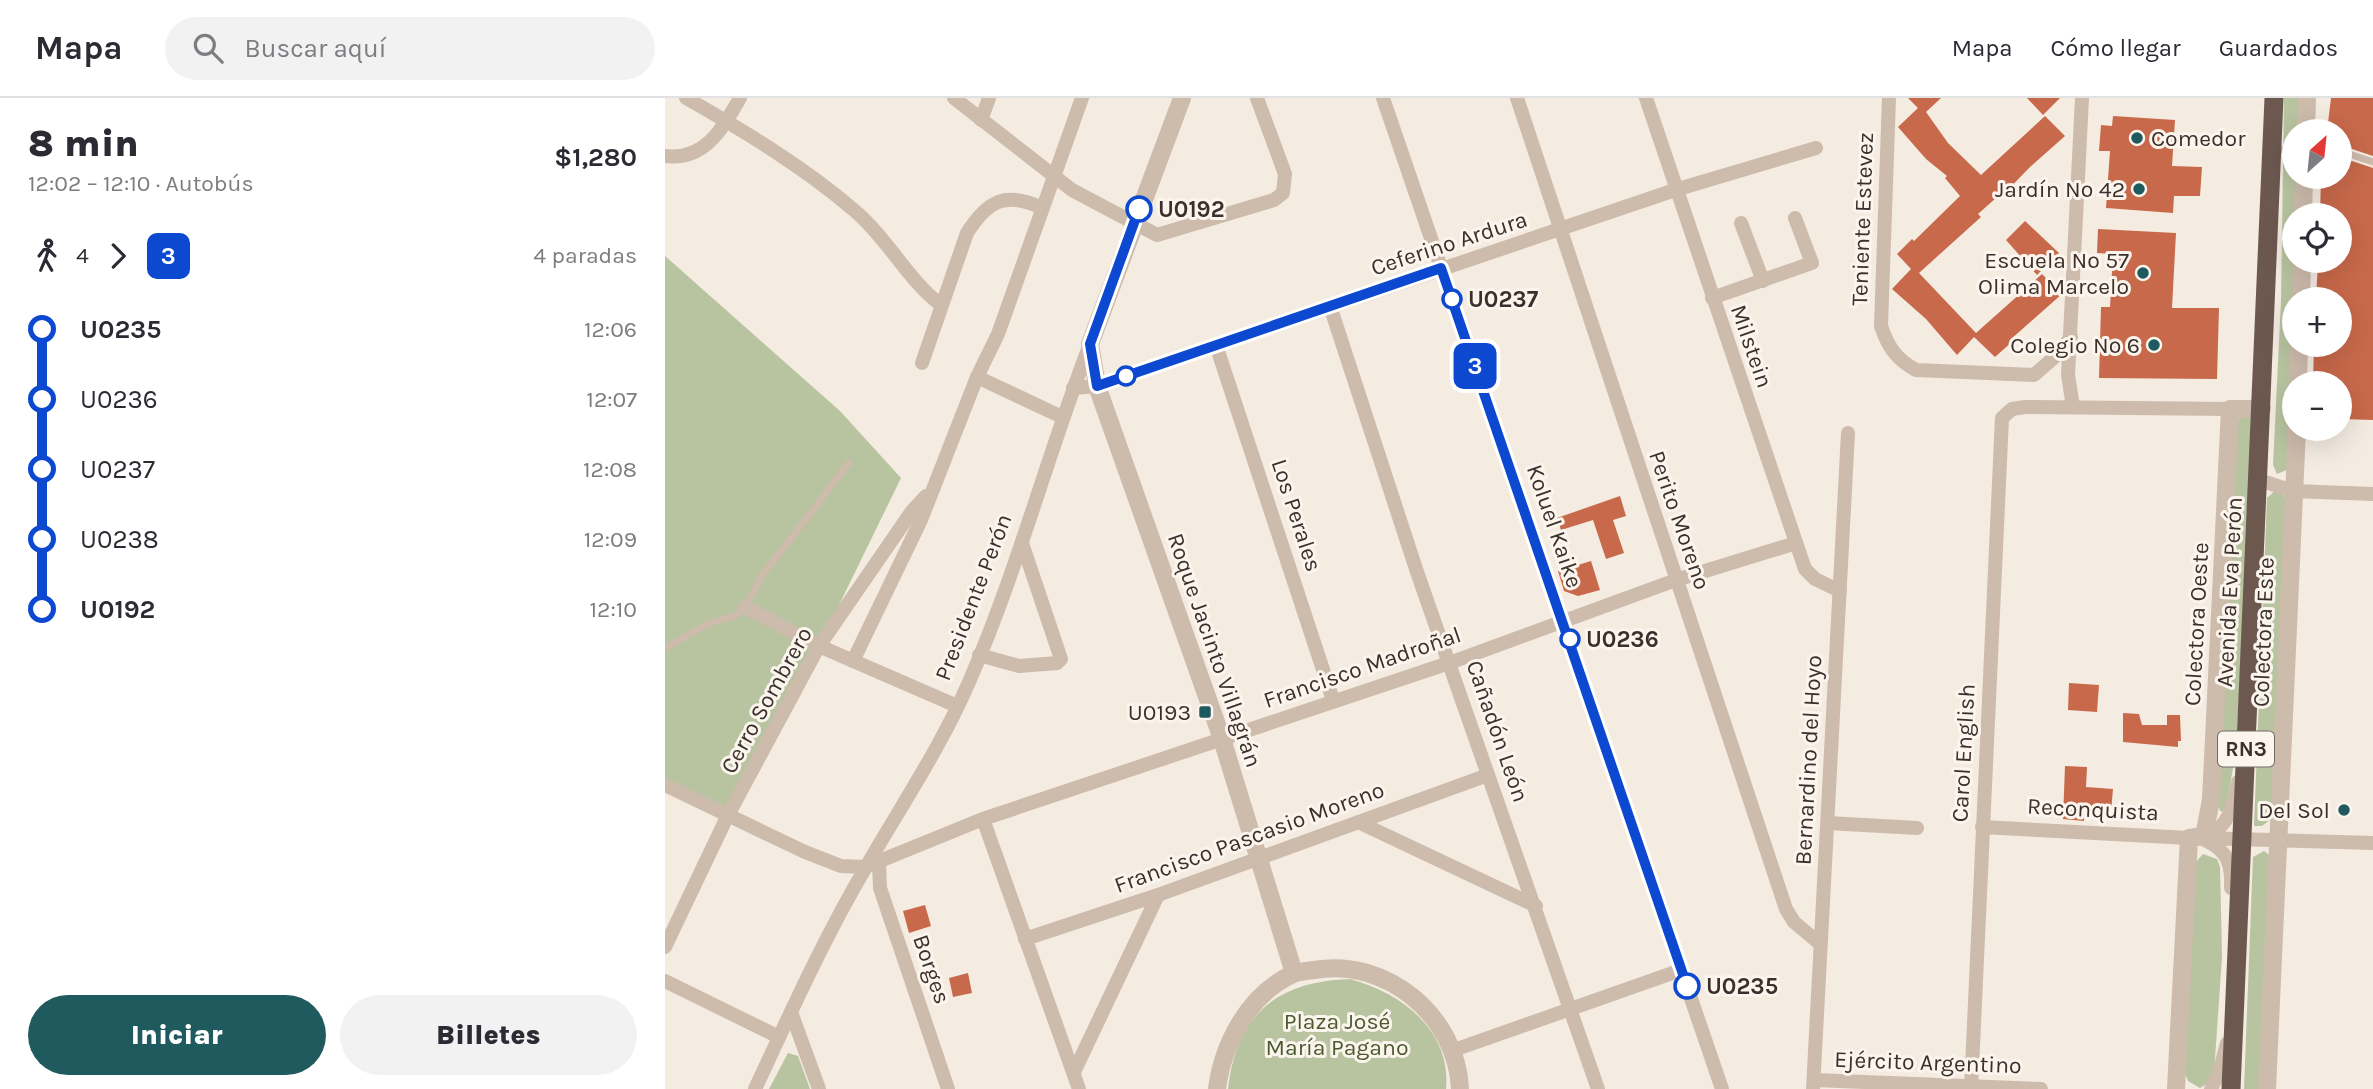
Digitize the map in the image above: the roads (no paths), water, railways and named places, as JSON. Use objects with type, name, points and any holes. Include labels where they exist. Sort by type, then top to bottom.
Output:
[{"type":"highway","name":"Avenida Eva Perón","points":[[2231,1089],[2274,98]]},
{"type":"street","points":[[686,98],[726,121],[855,211],[893,250],[917,284],[941,304]]},
{"type":"street","points":[[665,156],[678,158],[696,154],[726,121],[740,98]]},
{"type":"street","points":[[954,98],[1055,179],[1157,235],[1274,200],[1283,193],[1285,174],[1257,98]]},
{"type":"street","points":[[981,120],[989,98]]},
{"type":"street","name":"Cerro Sombrero","points":[[853,661],[921,520],[998,334],[1082,98]]},
{"type":"street","name":"Presidente Perón","points":[[755,1089],[791,1012],[957,706],[979,655],[1022,543],[1062,417],[1182,98]]},
{"type":"street","name":"Koluel Kaike","points":[[1383,98],[1722,1089]]},
{"type":"street","name":"Perito Moreno","points":[[1517,98],[1786,909],[1794,922],[1819,943]]},
{"type":"street","name":"Milstein","points":[[1646,98],[1805,569],[1815,579],[1840,591]]},
{"type":"street","name":"Teniente Estevez","points":[[1889,98],[1881,326],[1887,343],[1899,360],[1916,370],[2034,375]]},
{"type":"street","points":[[2082,98],[2068,382],[2073,407],[2262,409]]},
{"type":"street","points":[[2306,119],[2307,98]]},
{"type":"street","name":"Ceferino Ardura","points":[[1073,388],[1097,386],[1675,190],[1816,148]]},
{"type":"street","points":[[922,363],[941,304],[974,221],[1006,198],[1020,198],[1042,208]]},
{"type":"street","points":[[1712,298],[1812,263],[1795,218]]},
{"type":"street","points":[[1741,223],[1763,281]]},
{"type":"street","name":"Cañadón León","points":[[1330,306],[1417,572],[1452,662],[1488,775],[1598,1089]]},
{"type":"street","points":[[2034,375],[2058,354],[2071,337]]},
{"type":"street","name":"Roque Jacinto Villagrán","points":[[1090,344],[1097,386],[1221,740],[1294,973]]},
{"type":"street","name":"Los Perales","points":[[1216,345],[1333,700]]},
{"type":"street","points":[[2034,375],[2055,374],[2068,382]]},
{"type":"street","points":[[978,377],[1062,417]]},
{"type":"street","name":"Carol English","points":[[1971,1088],[2002,418],[2012,409],[2073,407]]},
{"type":"street","name":"Colectora Oeste","points":[[2176,1089],[2195,838],[2207,831],[2211,800],[2230,409]]},
{"type":"street","name":"Bernardino del Hoyo","points":[[1814,1084],[1819,943],[1828,823],[1848,433]]},
{"type":"street","name":"Colectora Este","points":[[2267,1089],[2296,441]]},
{"type":"street","points":[[2259,480],[2293,491],[2373,494]]},
{"type":"street","name":"Cerro Sombrero","points":[[665,947],[727,817],[819,646],[912,511],[931,491]]},
{"type":"street","points":[[979,655],[1019,666],[1057,663],[1061,659],[1022,543]]},
{"type":"street","name":"Francisco Madroñal","points":[[872,864],[983,819],[1452,662],[1676,580],[1796,543]]},
{"type":"street","points":[[745,607],[819,646],[957,706]]},
{"type":"street","points":[[2195,838],[2216,832],[2228,818],[2247,732]]},
{"type":"street","name":"Francisco Pascasio Moreno","points":[[1025,939],[1158,895],[1259,856],[1488,775]]},
{"type":"street","points":[[665,785],[727,817],[841,866],[872,864]]},
{"type":"street","points":[[983,819],[1079,1089]]},
{"type":"street","points":[[1357,822],[1536,906]]},
{"type":"street","points":[[1828,823],[1917,828]]},
{"type":"street","name":"Reconquista","points":[[1982,827],[2241,840],[2373,843]]},
{"type":"street","points":[[2195,838],[2223,850],[2228,858],[2238,940]]},
{"type":"street","name":"Borges","points":[[872,864],[948,1089]]},
{"type":"street","points":[[1073,1072],[1158,895]]},
{"type":"street","points":[[1217,1089],[1220,1066],[1246,1013],[1268,991],[1294,973],[1341,968],[1361,970],[1391,983],[1419,1001],[1442,1028],[1454,1050],[1460,1089]]},
{"type":"street","points":[[1454,1050],[1681,970]]},
{"type":"street","points":[[665,981],[779,1037]]},
{"type":"street","points":[[2211,1089],[2220,1069],[2234,1011]]},
{"type":"street","points":[[791,1012],[819,1089]]},
{"type":"street","name":"Ejército Argentino","points":[[1814,1084],[2041,1089]]},
{"type":"lane","points":[[2272,150],[2282,150]]},
{"type":"lane","points":[[2352,155],[2373,162]]},
{"type":"lane","points":[[669,646],[707,624],[737,615],[745,607],[761,576],[849,463]]},
{"type":"place","name":"Comedor","points":[[2137,138]]},
{"type":"place","name":"Jardín Nº 42","points":[[2139,189]]},
{"type":"place","name":"U0192","points":[[1139,209]]},
{"type":"place","name":"Escuela Nº 57 Olima Marcelo","points":[[2143,273]]},
{"type":"place","name":"U0237","points":[[1452,299]]},
{"type":"place","name":"Colegio Nº 6","points":[[2154,345]]},
{"type":"place","name":"U0236","points":[[1570,639]]},
{"type":"place","name":"U0193","points":[[1205,712]]},
{"type":"place","name":"Del Sol","points":[[2344,810]]},
{"type":"place","name":"U0235","points":[[1687,986]]},
{"type":"park label","name":"Plaza José María Pagano","points":[[1337,1034]]}]
